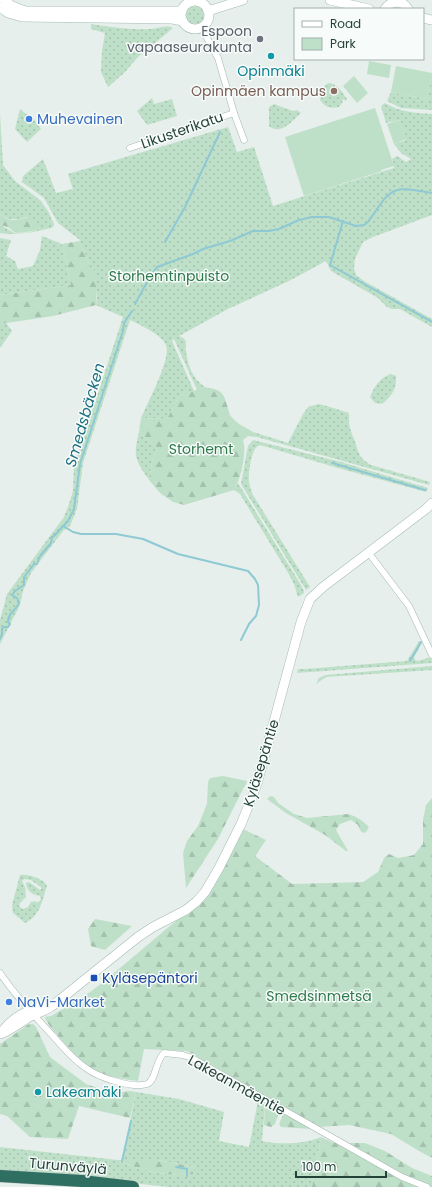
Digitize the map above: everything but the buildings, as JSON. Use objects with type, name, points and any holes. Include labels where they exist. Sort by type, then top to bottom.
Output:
[{"type":"highway","name":"Turunväylä","points":[[0,1176],[82,1181],[133,1187]]},
{"type":"main road","points":[[4,0],[12,6],[25,11],[182,11]]},
{"type":"main road","points":[[208,11],[243,0]]},
{"type":"main road","points":[[330,0],[367,8],[386,8],[390,2],[397,0],[405,4],[407,8]]},
{"type":"main road","points":[[195,1],[203,4],[208,11],[207,22],[201,27],[190,28],[183,21],[181,16],[184,7],[195,1]]},
{"type":"main road","points":[[0,7],[8,13],[22,17],[172,19],[183,21]]},
{"type":"main road","name":"Kyläsepäntie","points":[[0,1035],[7,1025],[22,1013],[32,1012],[57,1002],[138,937],[153,927],[186,910],[205,892],[242,822],[254,794],[301,622],[308,602],[315,593],[426,509],[432,502]]},
{"type":"street","points":[[201,27],[218,58],[234,113],[244,140]]},
{"type":"street","name":"Likusterikatu","points":[[130,148],[234,113]]},
{"type":"street","points":[[368,552],[409,606],[432,655]]},
{"type":"street","points":[[0,973],[32,1012]]},
{"type":"street","name":"Lakeanmäentie","points":[[32,1012],[76,1061],[86,1069],[102,1077],[134,1085],[145,1085],[153,1078],[157,1063],[164,1053],[183,1055],[192,1058],[402,1177],[427,1187]]},
{"type":"green space","points":[[195,6],[199,7],[203,11],[203,19],[199,23],[195,24],[191,23],[187,19],[186,15],[187,11],[191,7]]},
{"type":"green space","points":[[91,24],[134,29],[152,29],[168,26],[173,28],[137,58],[125,72],[108,87],[101,72],[105,33],[91,29]]},
{"type":"green space","points":[[369,61],[391,65],[389,78],[367,74]]},
{"type":"green space","points":[[396,66],[432,73],[427,99],[391,92]]},
{"type":"green space","points":[[432,72],[432,110],[401,108],[387,101],[391,92],[427,99]]},
{"type":"green space","points":[[354,76],[368,93],[357,103],[343,86]]},
{"type":"green space","points":[[328,83],[337,86],[347,99],[346,101],[343,99],[339,107],[330,108],[326,106],[320,100],[321,96],[317,96]]},
{"type":"green space","points":[[152,98],[154,104],[172,99],[177,116],[147,125],[137,111]]},
{"type":"green space","name":"Storhemtinpuisto","points":[[385,103],[402,110],[432,114],[432,215],[363,242],[355,259],[354,268],[356,275],[364,281],[432,319],[432,327],[400,309],[392,309],[387,307],[378,298],[331,271],[326,261],[289,281],[228,309],[179,336],[186,342],[187,356],[191,371],[197,380],[205,387],[197,390],[174,339],[172,341],[194,391],[179,396],[167,419],[141,418],[162,370],[167,351],[166,345],[160,337],[130,320],[83,463],[77,509],[70,526],[63,531],[31,573],[23,591],[20,605],[0,644],[0,620],[7,594],[64,517],[69,504],[73,491],[74,466],[123,317],[96,305],[97,297],[94,269],[89,263],[79,241],[80,240],[58,223],[44,198],[22,182],[23,176],[43,159],[56,193],[73,189],[68,174],[228,127],[237,152],[254,147],[273,206],[394,168],[392,159],[397,156],[406,162],[411,159],[401,153],[394,144],[406,140],[399,120],[386,123],[381,106]]},
{"type":"green space","points":[[274,104],[293,111],[297,110],[301,113],[286,126],[273,129],[269,126],[269,107]]},
{"type":"green space","points":[[375,108],[394,166],[304,196],[285,137]]},
{"type":"green space","points":[[20,109],[26,114],[31,115],[41,129],[27,142],[15,129]]},
{"type":"green space","points":[[0,113],[3,165],[15,181],[40,200],[48,211],[54,224],[51,228],[19,234],[0,233],[0,225],[18,233],[38,230],[39,228],[27,217],[13,219],[7,218],[0,214]]},
{"type":"green space","points":[[399,120],[406,139],[394,144],[387,124]]},
{"type":"green space","points":[[0,214],[11,220],[33,218],[39,228],[38,230],[20,233],[14,232],[8,227],[0,225]]},
{"type":"green space","points":[[42,236],[62,244],[71,285],[0,295],[0,238],[11,240],[6,256],[15,261],[18,269],[33,266],[40,250]]},
{"type":"green space","points":[[79,241],[89,263],[94,269],[97,280],[96,305],[53,316],[0,324],[0,295],[71,285],[62,244]]},
{"type":"green space","points":[[6,323],[12,331],[0,348],[0,324]]},
{"type":"green space","points":[[391,374],[396,376],[396,385],[393,392],[382,404],[375,403],[370,397],[374,389],[380,380]]},
{"type":"green space","name":"Storhemt","points":[[205,387],[220,392],[224,396],[232,418],[240,425],[253,432],[243,440],[243,465],[234,490],[184,505],[173,502],[160,493],[149,480],[152,462],[157,448],[139,432],[141,418],[167,419],[179,396]]},
{"type":"green space","points":[[319,404],[349,413],[349,424],[351,431],[359,454],[366,462],[371,465],[430,482],[429,485],[257,437],[247,436],[253,432],[288,443],[308,407]]},
{"type":"green space","points":[[139,432],[157,448],[152,462],[149,480],[136,458],[136,447]]},
{"type":"green space","points":[[253,440],[341,462],[428,488],[426,492],[262,445],[258,446],[252,457],[249,474],[251,490],[310,587],[306,590],[241,484],[248,446]]},
{"type":"green space","points":[[238,483],[301,585],[304,593],[298,597],[294,584],[287,571],[240,494],[234,490]]},
{"type":"green space","points":[[419,641],[422,643],[414,657],[415,660],[418,661],[431,657],[432,663],[297,673],[298,669],[407,661]]},
{"type":"green space","points":[[432,666],[432,670],[326,677],[316,684],[319,678],[326,675]]},
{"type":"green space","points":[[223,776],[247,781],[218,839],[186,888],[183,853],[187,841],[198,826],[207,804],[208,782],[210,778]]},
{"type":"green space","points":[[270,796],[274,797],[278,803],[294,814],[307,818],[348,814],[359,819],[369,827],[366,832],[363,833],[358,825],[351,820],[340,824],[336,830],[348,851],[346,851],[325,835],[286,813],[267,799]]},
{"type":"green space","name":"Smedsinmetsä","points":[[432,798],[432,1158],[391,1134],[349,1125],[319,1127],[187,1051],[144,1049],[138,1081],[103,1074],[86,1065],[59,1037],[46,1020],[45,1017],[51,1016],[82,998],[101,984],[177,920],[204,901],[218,879],[243,829],[266,840],[255,856],[292,884],[363,882],[378,872],[384,858],[389,854],[398,858],[414,855],[423,844],[423,820],[426,805]]},
{"type":"green space","points":[[20,875],[35,877],[47,886],[37,912],[25,923],[13,913],[12,905]],"holes":[[[24,879],[31,880],[42,888],[40,890],[29,882],[26,883],[27,889],[40,896],[41,899],[38,903],[35,901],[31,902],[28,907],[23,909],[19,906],[26,897],[25,887],[22,881]]]},
{"type":"green space","points":[[95,919],[132,926],[105,950],[91,946],[88,929]]},
{"type":"green space","points":[[29,1024],[33,1024],[36,1027],[50,1057],[86,1084],[103,1090],[136,1092],[130,1118],[79,1106],[68,1139],[30,1137],[7,1116],[0,1114],[0,1044]]},
{"type":"green space","points":[[136,1092],[179,1099],[224,1112],[219,1141],[249,1147],[258,1101],[265,1105],[262,1141],[292,1143],[308,1141],[321,1137],[312,1187],[169,1187],[67,1176],[0,1171],[0,1147],[118,1160],[144,1170],[165,1174],[193,1174],[195,1167],[157,1160],[122,1161]]},
{"type":"green space","points":[[265,1105],[277,1111],[278,1115],[275,1124],[271,1127],[264,1125]]},
{"type":"green space","points":[[285,1114],[311,1129],[281,1127],[279,1124],[283,1115]]},
{"type":"green space","points":[[321,1137],[334,1143],[365,1143],[385,1151],[412,1168],[432,1176],[432,1187],[312,1187]]},
{"type":"green space","points":[[118,1160],[157,1160],[195,1167],[193,1174],[175,1175],[144,1170]]},
{"type":"waterway","points":[[165,242],[185,207],[220,132]]},
{"type":"waterway","name":"Smedsbäcken","points":[[135,304],[157,267],[203,249],[230,241],[253,231],[269,231],[279,229],[299,220],[312,217],[329,217],[356,226],[364,225],[368,222],[387,196],[393,192],[407,189],[432,193]]},
{"type":"waterway","points":[[343,221],[330,265],[432,322]]},
{"type":"waterway","name":"Smedsbäcken","points":[[0,639],[2,629],[4,627],[8,627],[10,624],[8,622],[9,616],[19,603],[17,598],[12,595],[24,585],[24,577],[34,564],[37,564],[40,556],[51,543],[52,537],[68,521],[74,509],[80,464],[123,331],[124,323],[132,311]]},
{"type":"waterway","points":[[332,463],[425,490]]},
{"type":"waterway","points":[[63,526],[73,532],[81,534],[116,534],[143,539],[178,554],[248,571],[258,585],[259,605],[256,616],[249,624],[241,640]]},
{"type":"waterway","points":[[410,661],[421,642]]},
{"type":"waterway","points":[[122,1161],[131,1121]]},
{"type":"waterway","points":[[176,1167],[187,1169],[187,1176]]},
{"type":"place","name":"Espoon vapaaseurakunta","points":[[260,39]]},
{"type":"place","name":"Opinmäki","points":[[271,56]]},
{"type":"place","name":"Opinmäen kampus","points":[[334,91]]},
{"type":"place","name":"Muhevainen","points":[[29,119]]},
{"type":"place","name":"Kyläsepäntori","points":[[94,978]]},
{"type":"place","name":"NaVi-Market","points":[[9,1002]]},
{"type":"place","name":"Lakeamäki","points":[[38,1092]]}]
